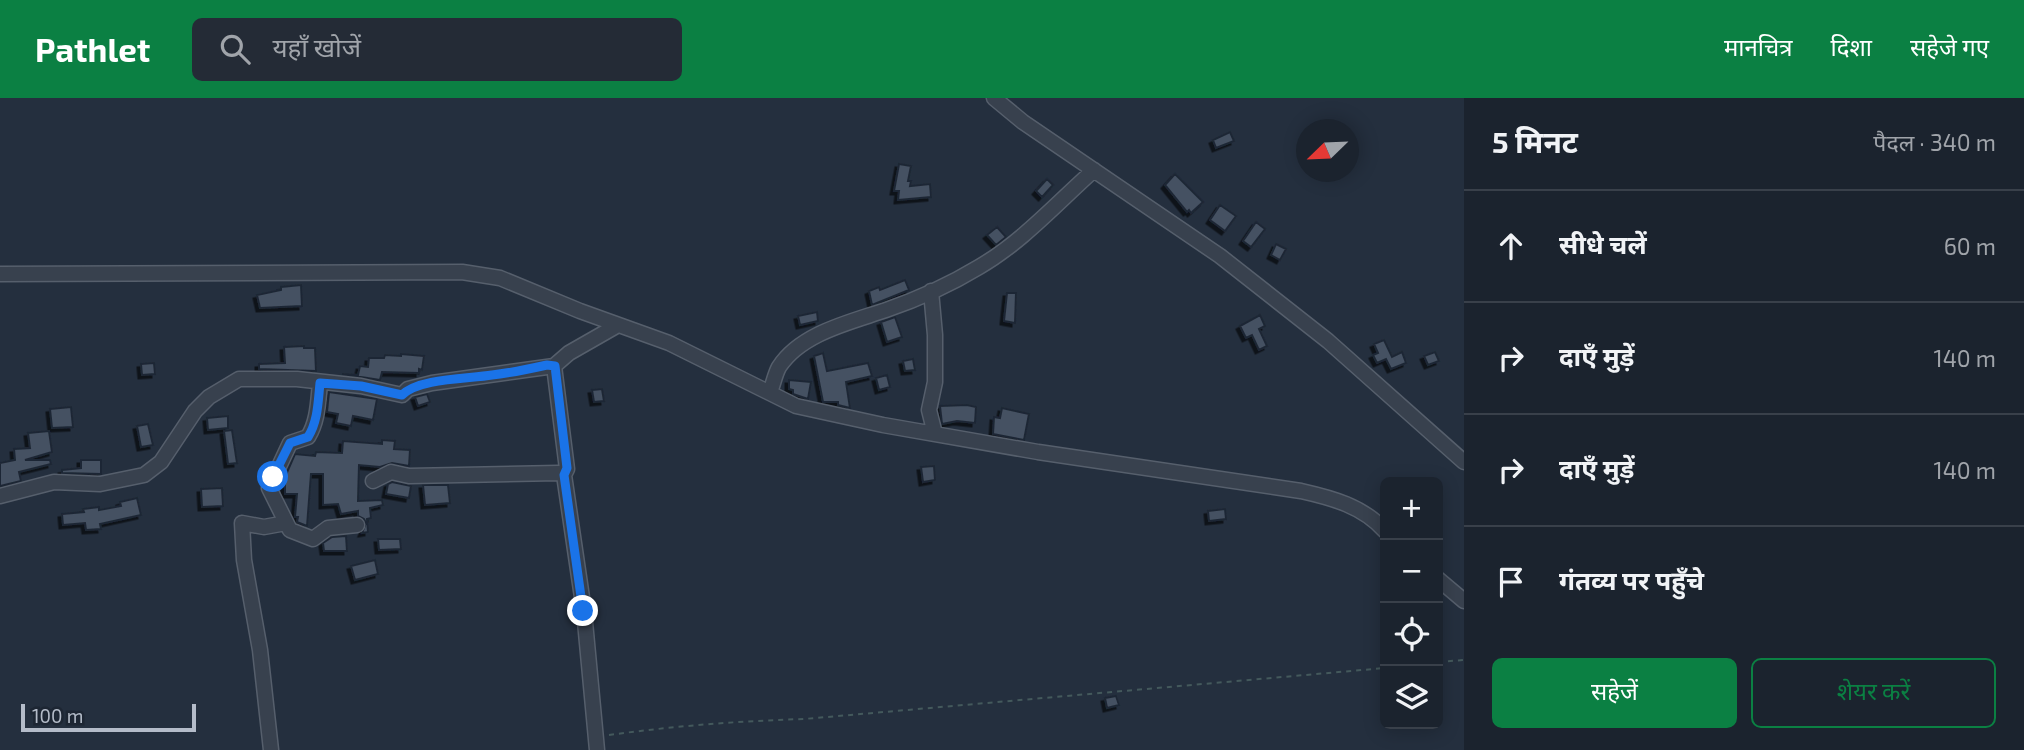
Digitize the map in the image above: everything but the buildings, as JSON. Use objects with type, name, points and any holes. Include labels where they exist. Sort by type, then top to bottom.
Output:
[{"type":"street","points":[[994,98],[1023,122],[1220,256],[1328,341],[1464,462]]},
{"type":"street","points":[[770,393],[779,368],[803,344],[817,335],[962,277],[995,256],[1094,170]]},
{"type":"street","points":[[0,274],[462,272],[500,278],[669,343],[796,406],[935,434],[1301,491],[1336,499],[1369,516],[1380,526]]},
{"type":"street","points":[[931,291],[935,383],[929,410],[935,434]]},
{"type":"street","points":[[555,366],[569,353],[618,325]]},
{"type":"street","points":[[0,496],[54,482],[100,484],[144,475],[161,462],[195,411],[209,397],[239,379],[297,380],[361,386],[402,395],[408,389],[432,383],[555,366]]},
{"type":"street","points":[[555,366],[567,468],[564,475],[583,611],[597,744]]},
{"type":"street","points":[[320,383],[313,430],[308,437],[290,443],[270,482],[270,492],[290,530],[313,539],[328,528],[357,525]]},
{"type":"street","points":[[373,481],[391,472],[409,476],[558,472],[564,475]]},
{"type":"street","points":[[271,750],[260,650],[244,560],[242,523],[264,527],[286,523]]},
{"type":"street","points":[[1443,583],[1464,601]]},
{"type":"path","points":[[1443,662],[1464,660]]},
{"type":"path","points":[[597,744],[715,722],[804,719],[1380,667]]},
{"type":"route","points":[[273,477],[290,443],[308,437],[313,430],[320,383],[361,386],[402,395],[408,389],[432,383],[555,366],[567,468],[564,475],[583,611]]}]
